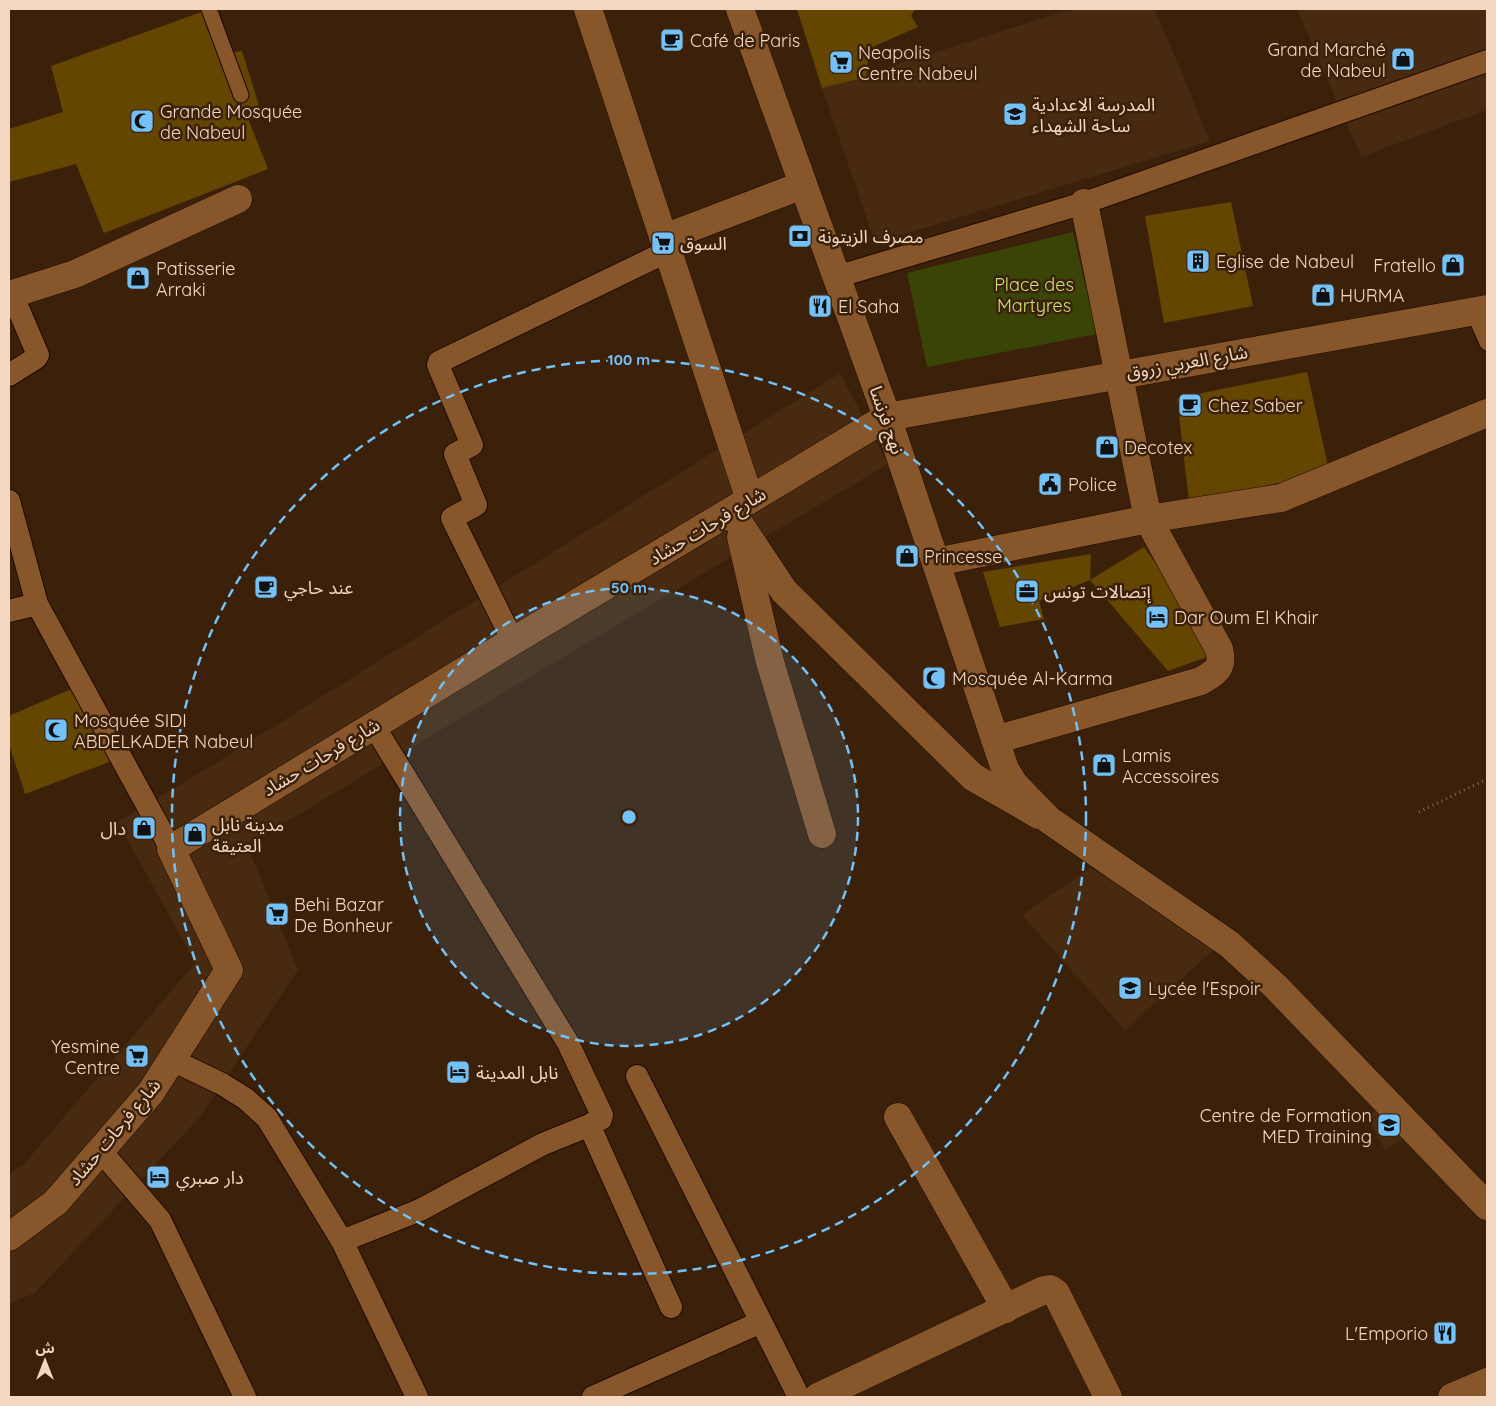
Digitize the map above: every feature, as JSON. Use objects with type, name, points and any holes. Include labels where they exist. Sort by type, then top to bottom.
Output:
[{"type":"street","points":[[588,9],[666,245],[740,511],[770,662],[822,834]]},
{"type":"street","name":"نهج فرنسا","points":[[740,9],[887,417],[1005,769],[1014,784],[1049,820]]},
{"type":"street","points":[[836,277],[1084,203],[1487,61]]},
{"type":"street","points":[[513,641],[452,518],[476,505],[455,454],[472,446],[438,365],[439,362],[666,245],[803,185]]},
{"type":"street","points":[[9,376],[38,355],[10,295],[75,274],[238,199]]},
{"type":"street","points":[[996,740],[1201,681],[1214,674],[1220,666],[1221,657],[1219,649],[1148,518],[1084,203]]},
{"type":"street","name":"شارع العربي زروق","points":[[887,417],[1480,310]]},
{"type":"street","points":[[936,562],[1148,518],[1281,498],[1487,413]]},
{"type":"street","name":"شارع فرحات حشاد","points":[[9,1238],[56,1202],[151,1092],[229,970],[171,849],[513,641],[740,511],[887,417]]},
{"type":"street","points":[[9,501],[37,604],[171,849]]},
{"type":"street","points":[[740,511],[784,591],[973,777],[1049,820],[1229,944],[1275,986],[1487,1206]]},
{"type":"street","points":[[9,611],[37,604]]},
{"type":"street","points":[[342,1241],[420,1210],[543,1144],[590,1126],[601,1119],[602,1115],[568,1043],[374,726]]},
{"type":"street","points":[[172,1060],[222,1084],[246,1099],[267,1118],[342,1241],[417,1397]]},
{"type":"street","points":[[637,1076],[799,1397]]},
{"type":"street","points":[[898,1117],[1006,1309]]},
{"type":"street","points":[[590,1126],[671,1307]]},
{"type":"street","points":[[100,1150],[160,1220],[245,1397]]},
{"type":"street","points":[[818,1397],[1044,1290],[1050,1289],[1056,1293],[1108,1397]]},
{"type":"street","points":[[593,1397],[761,1322]]},
{"type":"street","points":[[1452,1397],[1487,1382]]},
{"type":"lane","points":[[209,9],[241,95]]},
{"type":"lane","points":[[1480,310],[1487,343]]},
{"type":"path","points":[[1419,812],[1487,779]]},
{"type":"shaded area","name":"المدرسة الاعدادية ساحة الشهداء","points":[[1072,9],[1155,9],[1210,141],[875,243],[822,88]]},
{"type":"shaded area","name":"Grand Marché de Nabeul","points":[[1297,9],[1487,9],[1487,110],[1361,157]]},
{"type":"shaded area","name":"مدينة نابل العتيقة","points":[[840,373],[888,464],[247,845],[298,970],[200,1117],[35,1293],[9,1304],[9,1174],[24,1164],[195,963],[118,822]]},
{"type":"shaded area","name":"Lycée l'Espoir","points":[[1090,868],[1219,945],[1125,1030],[1022,915]]},
{"type":"shaded area","name":"Centre de Formation MED Training","points":[[1390,1099],[1411,1134],[1385,1150],[1367,1116]]},
{"type":"green space","name":"Place des Martyres","points":[[1073,232],[1097,334],[927,367],[907,273]]},
{"type":"building","name":"Grande Mosquée de Nabeul","points":[[210,9],[229,53],[242,51],[259,106],[245,111],[268,169],[104,233],[76,164],[9,182],[9,129],[63,112],[51,66]]},
{"type":"building","name":"Neapolis Centre Nabeul","points":[[797,9],[915,9],[911,16],[918,27],[870,48],[866,77],[822,88]]},
{"type":"building","name":"Eglise de Nabeul","points":[[1231,202],[1253,306],[1164,323],[1145,216]]},
{"type":"building","points":[[1307,372],[1328,466],[1284,482],[1189,501],[1177,398]]},
{"type":"building","name":"Dar Oum El Khair","points":[[1144,547],[1218,653],[1168,671],[1090,580]]},
{"type":"building","name":"إتصالات تونس","points":[[1091,554],[1090,580],[1039,601],[1044,619],[1000,627],[983,572]]},
{"type":"building","name":"Mosquée SIDI ABDELKADER Nabeul","points":[[80,685],[117,759],[25,794],[9,744],[9,716]]},
{"type":"place","name":"Café de Paris","points":[[672,40]]},
{"type":"place","name":"Grand Marché de Nabeul","points":[[1403,59]]},
{"type":"place","name":"Neapolis Centre Nabeul","points":[[841,62]]},
{"type":"place","name":"المدرسة الاعدادية ساحة الشهداء","points":[[1015,114]]},
{"type":"place","name":"Grande Mosquée de Nabeul","points":[[142,121]]},
{"type":"place","name":"مصرف الزيتونة","points":[[800,236]]},
{"type":"place","name":"السوق","points":[[663,243]]},
{"type":"place","name":"Eglise de Nabeul","points":[[1198,261]]},
{"type":"place","name":"Fratello","points":[[1453,265]]},
{"type":"place","name":"Patisserie Arraki","points":[[138,278]]},
{"type":"place","name":"HURMA","points":[[1323,295]]},
{"type":"place","name":"El Saha","points":[[820,306]]},
{"type":"place","name":"Chez Saber","points":[[1190,405]]},
{"type":"place","name":"Decotex","points":[[1107,447]]},
{"type":"place","name":"Police","points":[[1050,484]]},
{"type":"place","name":"Princesse","points":[[907,556]]},
{"type":"place","name":"عند حاجي","points":[[266,587]]},
{"type":"place","name":"إتصالات تونس","points":[[1027,591]]},
{"type":"place","name":"Dar Oum El Khair","points":[[1157,617]]},
{"type":"place","name":"Mosquée Al-Karma","points":[[934,678]]},
{"type":"place","name":"Mosquée SIDI ABDELKADER Nabeul","points":[[56,730]]},
{"type":"place","name":"Lamis Accessoires","points":[[1104,765]]},
{"type":"place","name":"دال","points":[[144,828]]},
{"type":"place","name":"مدينة نابل العتيقة","points":[[195,834]]},
{"type":"place","name":"Behi Bazar De Bonheur","points":[[277,914]]},
{"type":"place","name":"Lycée l'Espoir","points":[[1130,988]]},
{"type":"place","name":"Yesmine Centre","points":[[137,1056]]},
{"type":"place","name":"نابل المدينة","points":[[458,1072]]},
{"type":"place","name":"Centre de Formation MED Training","points":[[1389,1125]]},
{"type":"place","name":"دار صبري","points":[[158,1177]]},
{"type":"place","name":"L'Emporio","points":[[1445,1333]]}]
